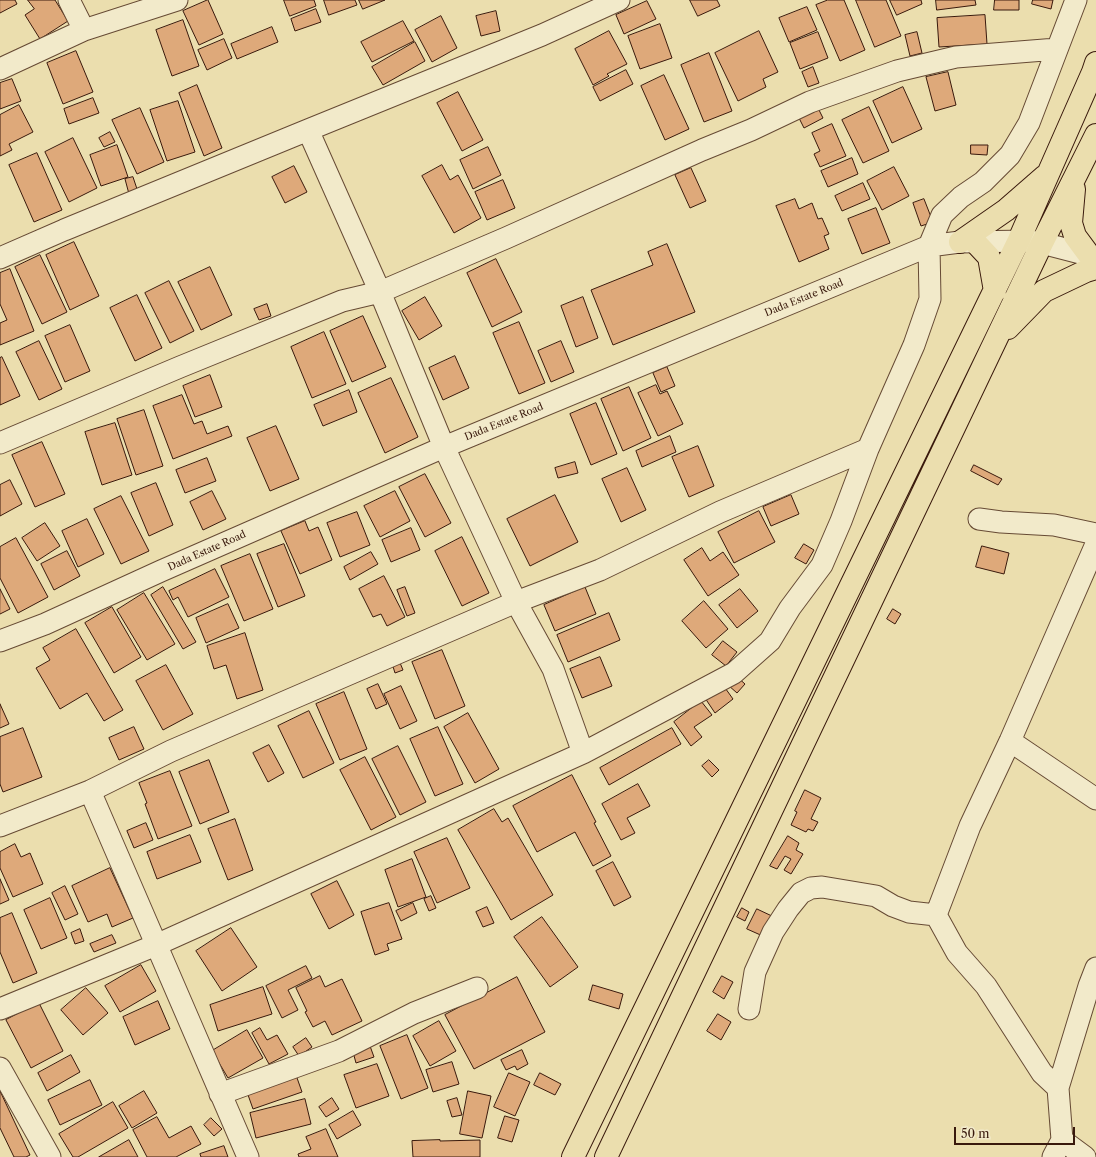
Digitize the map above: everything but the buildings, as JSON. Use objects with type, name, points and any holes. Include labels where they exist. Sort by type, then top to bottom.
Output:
[{"type":"highway","points":[[573,1157],[995,291],[1049,173],[1096,63]]},
{"type":"highway","points":[[606,1157],[1042,243],[1096,135]]},
{"type":"highway","points":[[995,291],[989,257],[967,242],[1049,173]]},
{"type":"highway","points":[[996,340],[1044,291],[1086,271],[1094,260],[1075,236],[1071,223],[1075,176]]},
{"type":"street","points":[[69,0],[84,30]]},
{"type":"street","points":[[0,69],[84,30],[177,0]]},
{"type":"street","points":[[0,258],[64,230],[542,35],[619,0]]},
{"type":"street","points":[[0,1008],[156,945],[583,753],[734,673],[770,641],[790,608],[822,565],[841,521],[868,449],[914,345],[930,299],[929,246],[942,215],[961,197],[983,182],[1010,155],[1029,123],[1076,0]]},
{"type":"street","points":[[0,443],[342,300],[380,292],[513,235],[702,150],[752,130],[810,102],[897,71],[956,57],[1057,49]]},
{"type":"street","points":[[308,130],[380,292],[444,447],[516,602],[553,669],[583,753]]},
{"type":"street","name":"Dada Estate Road","points":[[0,641],[45,624],[161,571],[444,447],[929,246],[967,242],[1019,240],[1042,243],[1094,260]]},
{"type":"street","points":[[0,826],[90,791],[171,751],[516,602],[600,570],[720,512],[868,449]]},
{"type":"street","points":[[979,519],[1001,522],[1054,525],[1096,534]]},
{"type":"street","points":[[1058,1088],[1042,1073],[986,986],[957,953],[936,915],[970,826],[1010,741],[1096,544]]},
{"type":"street","points":[[1010,741],[1096,799]]},
{"type":"street","points":[[90,791],[248,1157]]},
{"type":"street","points":[[749,1009],[755,972],[773,932],[801,892],[811,888],[822,887],[876,896],[893,906],[909,912],[936,915]]},
{"type":"street","points":[[1085,1157],[1058,1148],[1058,1088],[1094,981]]},
{"type":"street","points":[[220,1094],[339,1051],[414,1013],[477,988]]},
{"type":"street","points":[[0,1068],[50,1157]]}]
